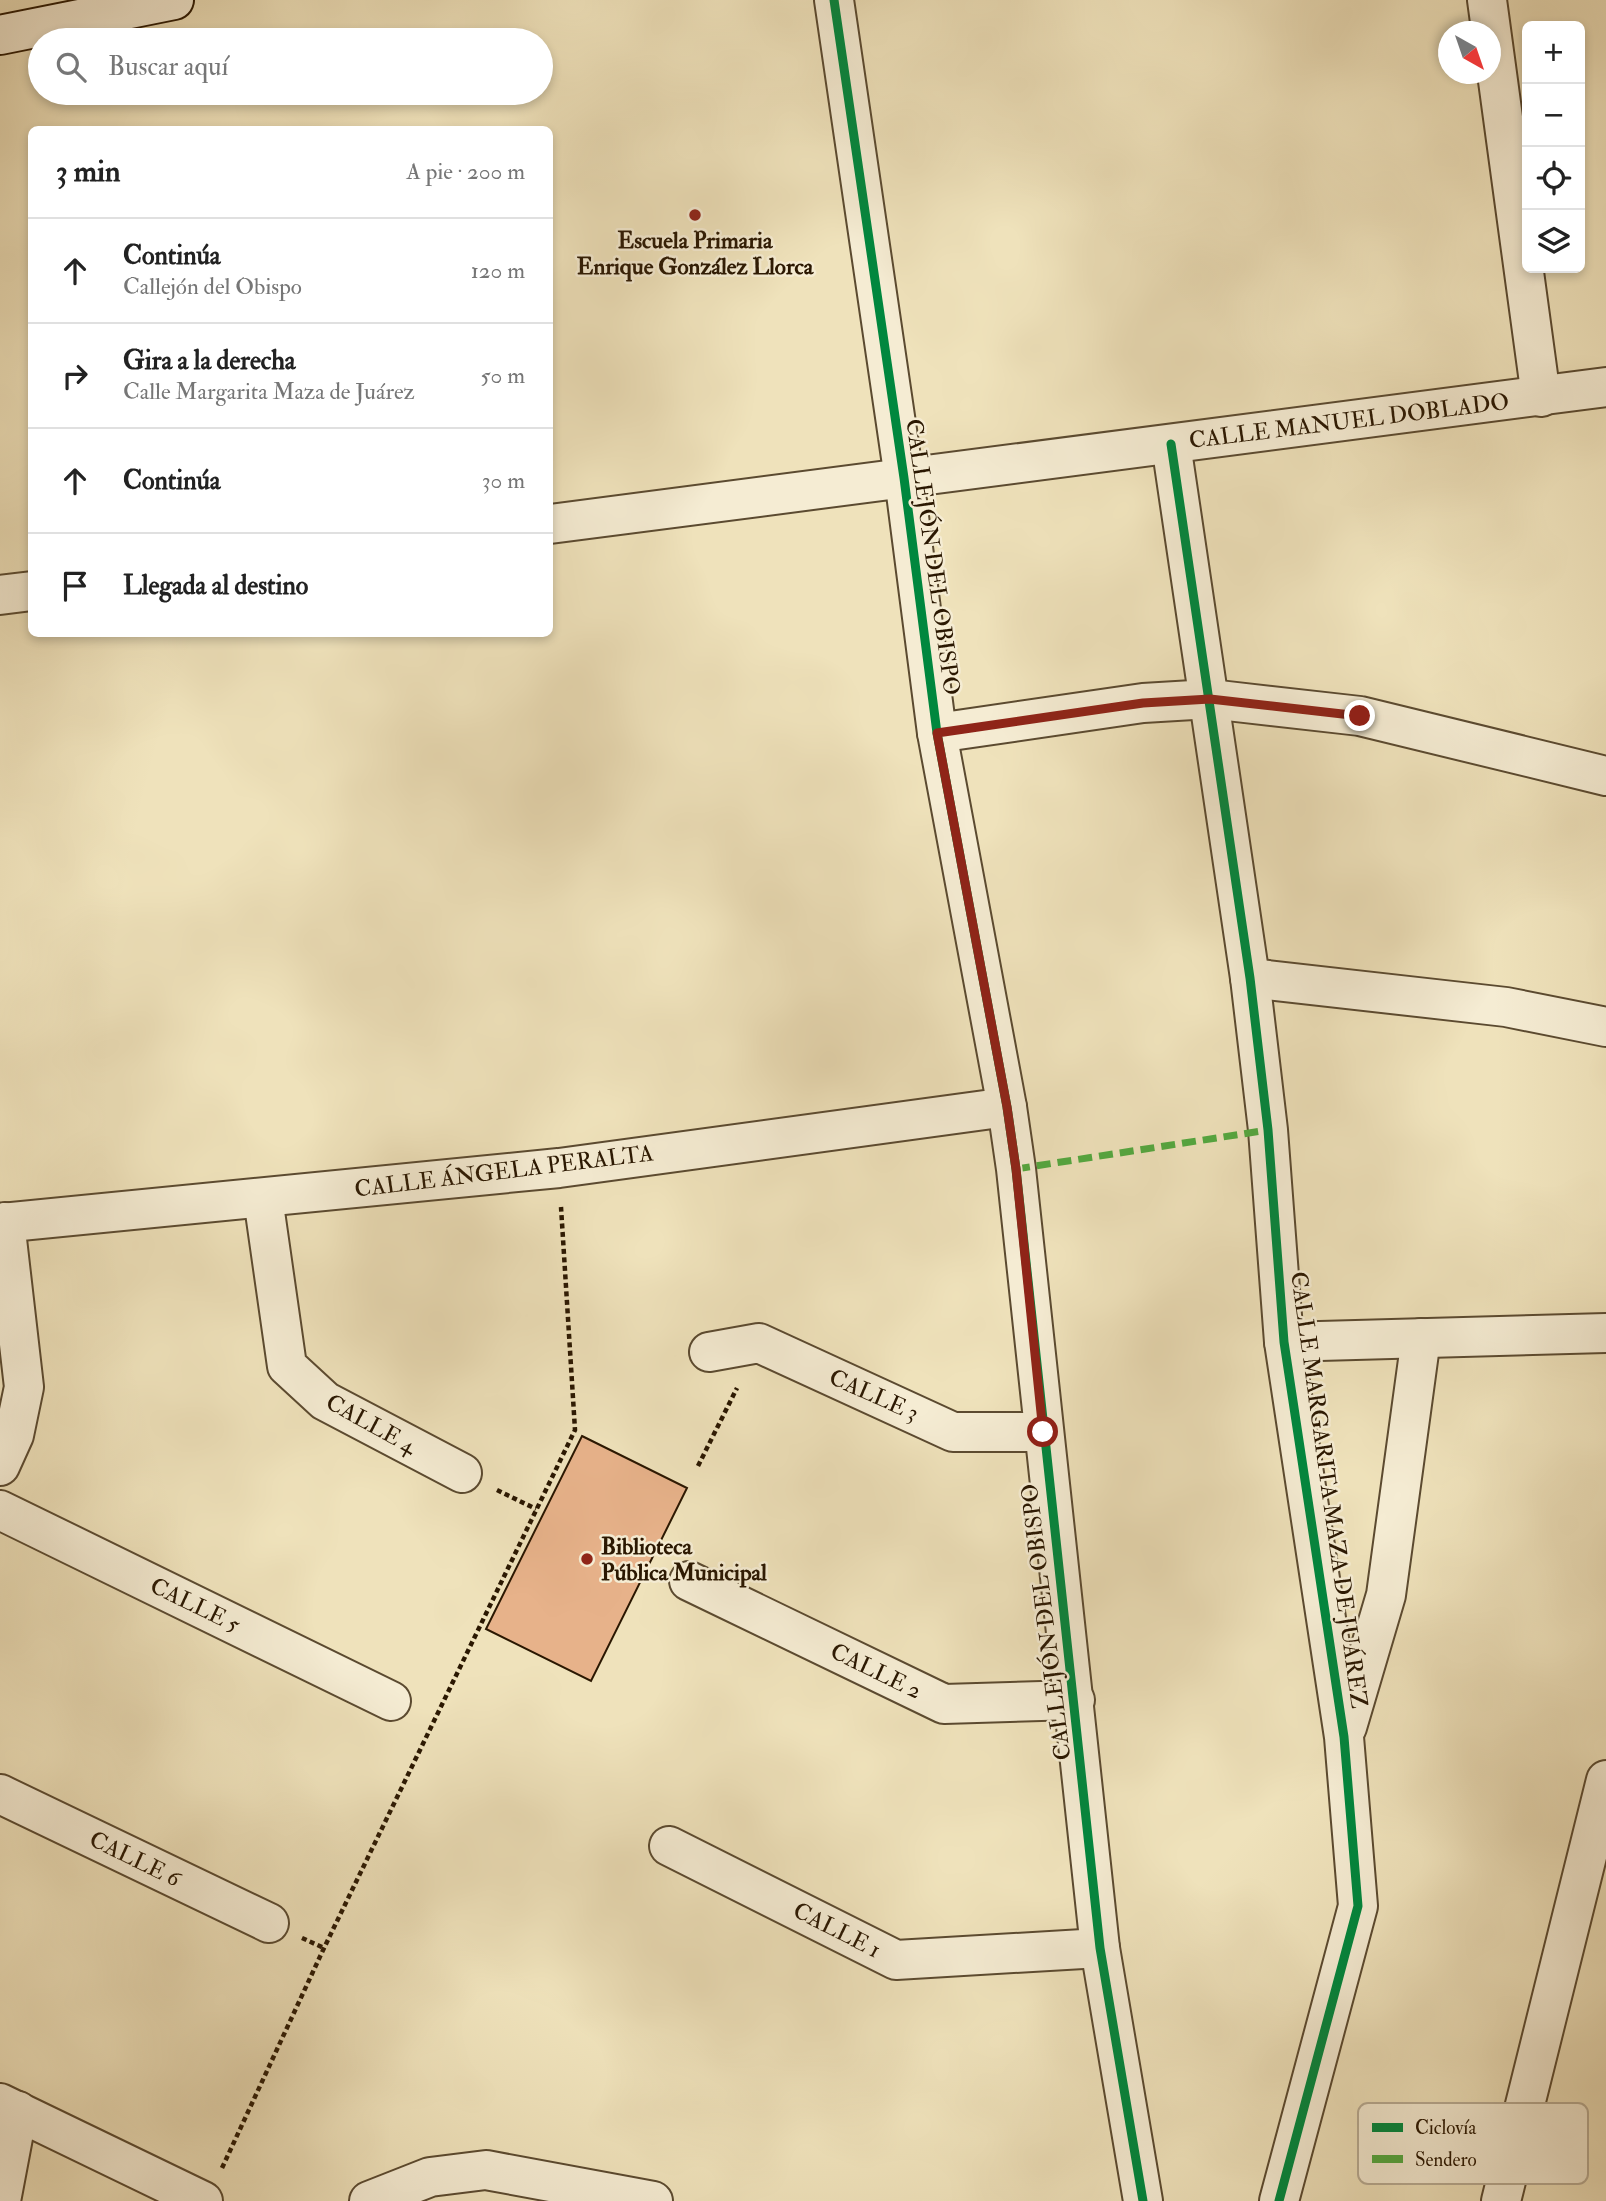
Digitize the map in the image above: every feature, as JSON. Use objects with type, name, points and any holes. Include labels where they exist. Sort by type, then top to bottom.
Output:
[{"type":"street","points":[[35,28],[174,0]]},
{"type":"street","name":"CALLEJÓN DEL OBISPO","points":[[834,0],[904,478],[937,733],[1007,1107],[1016,1169],[1100,1948],[1143,2201]]},
{"type":"street","points":[[1487,0],[1541,397]]},
{"type":"street","points":[[0,35],[28,29]]},
{"type":"street","name":"CALLE MANUEL DOBLADO","points":[[553,524],[1606,387]]},
{"type":"street","name":"CALLE MARGARITA MAZA DE JUÁREZ","points":[[1171,444],[1250,978],[1268,1130],[1284,1342],[1344,1737],[1358,1906],[1279,2201]]},
{"type":"street","points":[[0,595],[28,592]]},
{"type":"street","points":[[937,733],[1143,703],[1210,699],[1360,716],[1606,776]]},
{"type":"street","points":[[1250,978],[1506,1007],[1606,1027]]},
{"type":"street","name":"CALLE ÁNGELA PERALTA","points":[[2,1223],[559,1168],[1007,1107]]},
{"type":"street","name":"CALLE 4","points":[[262,1198],[287,1366],[325,1401],[462,1473]]},
{"type":"street","points":[[0,1466],[14,1435],[24,1387],[2,1223]]},
{"type":"street","points":[[1284,1342],[1606,1333]]},
{"type":"street","name":"CALLE MARGARITA MAZA DE JUÁREZ","points":[[1344,1737],[1386,1595],[1421,1338]]},
{"type":"street","points":[[709,1352],[759,1343]]},
{"type":"street","name":"CALLE 3","points":[[759,1343],[953,1432],[1043,1432]]},
{"type":"street","name":"CALLE 5","points":[[0,1510],[391,1701]]},
{"type":"street","name":"CALLE 2","points":[[689,1581],[944,1704],[1075,1699]]},
{"type":"street","points":[[1525,2103],[1606,1780]]},
{"type":"street","name":"CALLE 6","points":[[0,1794],[269,1923]]},
{"type":"street","name":"CALLE 1","points":[[669,1846],[896,1960],[1100,1948]]},
{"type":"street","points":[[1,2201],[9,2107],[202,2201]]},
{"type":"street","points":[[369,2201],[429,2176],[486,2170],[653,2201]]},
{"type":"street","points":[[1501,2201],[1505,2184]]},
{"type":"path","points":[[698,1465],[759,1343]]},
{"type":"building","name":"Biblioteca Pública Municipal","points":[[582,1436],[687,1488],[591,1681],[486,1629]]},
{"type":"marked path","points":[[1016,1169],[1268,1130]]},
{"type":"cycle path","points":[[834,0],[904,478],[937,733],[1007,1107],[1016,1169],[1100,1948],[1143,2201]]},
{"type":"cycle path","points":[[1171,444],[1250,978],[1268,1130],[1284,1342],[1344,1737],[1358,1906],[1279,2201]]},
{"type":"place","name":"Escuela Primaria Enrique González Llorca","points":[[695,215]]},
{"type":"place","name":"Biblioteca Pública Municipal","points":[[587,1559]]},
{"type":"route","points":[[1043,1432],[1016,1169],[1007,1107],[937,733],[1143,703],[1210,699],[1360,716]]}]
